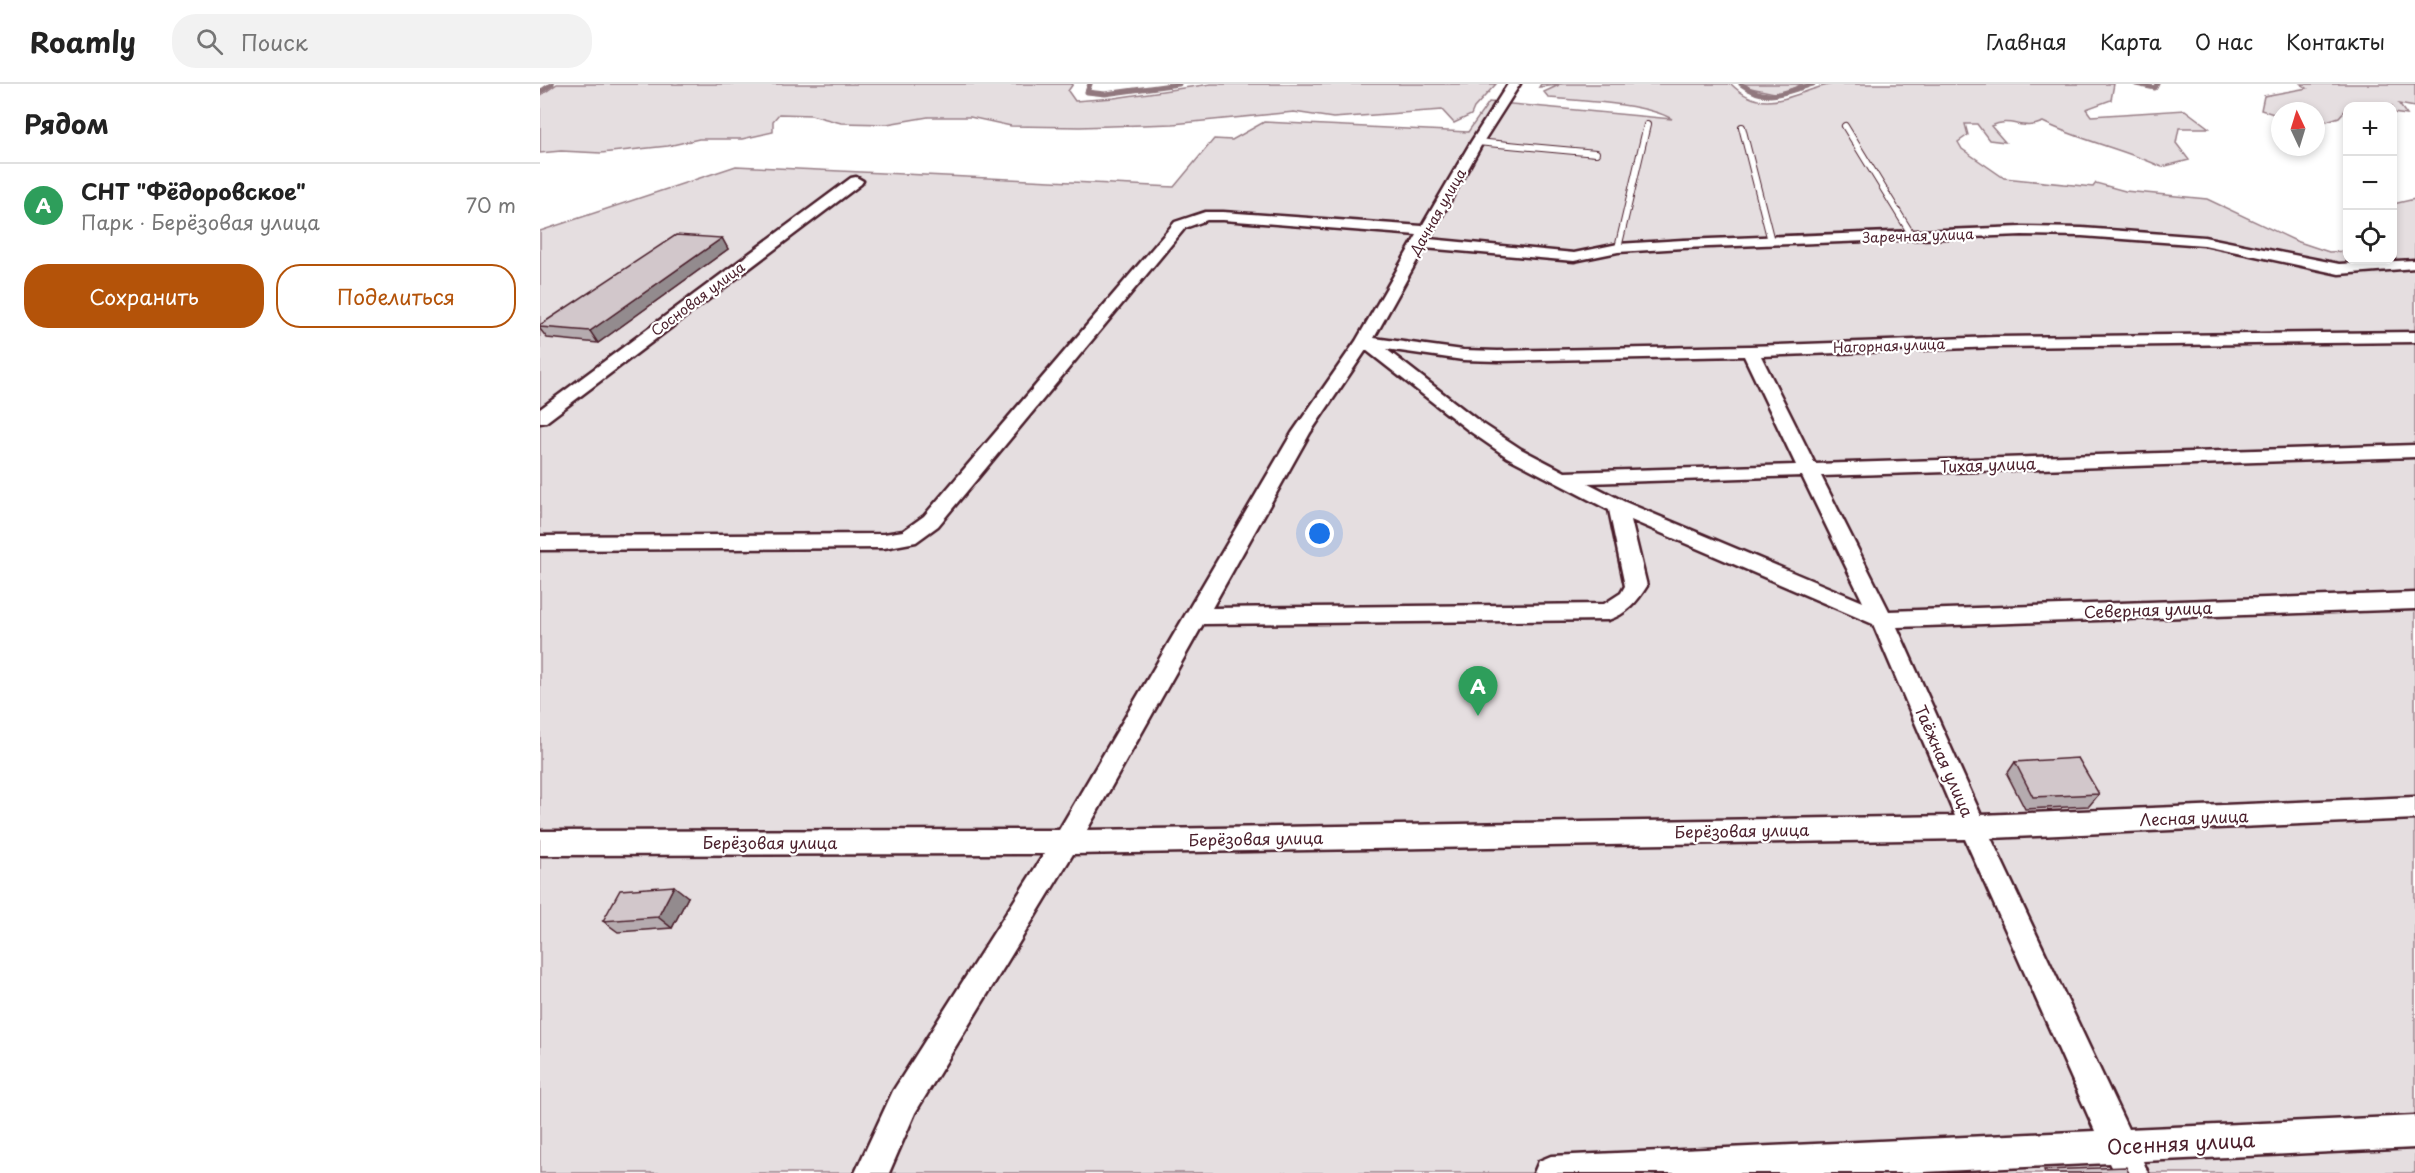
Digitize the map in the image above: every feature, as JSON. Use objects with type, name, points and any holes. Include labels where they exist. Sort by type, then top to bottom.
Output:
[{"type":"street","name":"Дачная улица","points":[[872,1173],[904,1102],[1066,843],[1301,433],[1364,341],[1477,142],[1514,84]]},
{"type":"street","name":"Сосновая улица","points":[[540,418],[856,181]]},
{"type":"street","name":"Заречная улица","points":[[540,543],[884,541],[909,537],[931,521],[1180,225],[1205,216],[1423,237],[1574,256],[1618,248],[2022,231],[2117,233],[2204,241],[2339,269],[2415,264]]},
{"type":"street","name":"Нагорная улица","points":[[1364,341],[1463,355],[1498,356],[1750,351],[1996,342],[2415,337]]},
{"type":"street","points":[[1364,341],[1474,426],[1514,453],[1618,507],[1882,619]]},
{"type":"street","name":"Таёжная улица","points":[[1750,351],[1882,619],[1973,827],[2126,1160]]},
{"type":"street","name":"Тихая улица","points":[[1561,478],[2415,451]]},
{"type":"street","points":[[1196,616],[1608,612],[1629,598],[1636,586],[1618,507]]},
{"type":"street","name":"Северная улица","points":[[1882,619],[2415,601]]},
{"type":"street","name":"Лесная улица","points":[[1973,827],[2415,808]]},
{"type":"street","name":"Берёзовая улица","points":[[540,843],[1066,843],[1973,827]]},
{"type":"street","name":"Осенняя улица","points":[[1551,1173],[2126,1160],[2415,1132]]},
{"type":"lane","points":[[1618,248],[1647,125]]},
{"type":"lane","points":[[1845,126],[1913,237]]},
{"type":"lane","points":[[1742,127],[1771,241]]},
{"type":"lane","points":[[1477,142],[1596,153]]},
{"type":"shaded area","points":[[557,84],[1073,84],[1068,91],[1075,101],[1114,98],[1211,84],[1496,84],[1474,108],[1471,115],[1454,123],[1442,110],[1333,118],[1294,112],[1173,124],[1080,127],[1011,126],[970,117],[928,117],[887,124],[841,123],[811,115],[779,114],[773,121],[773,132],[742,139],[699,139],[668,146],[601,153],[561,151],[540,153],[540,96]]},
{"type":"shaded area","points":[[1541,84],[1731,84],[1756,100],[1769,101],[1833,84],[2114,84],[2111,100],[2086,109],[2091,116],[2185,110],[2209,128],[2179,128],[2176,143],[2189,160],[2162,167],[2072,135],[2043,122],[2035,125],[1998,123],[1991,126],[2005,142],[1989,140],[1977,124],[1965,124],[1968,135],[1958,142],[1962,149],[2004,178],[2093,187],[2096,183],[2125,191],[2207,199],[2296,241],[2329,252],[2343,251],[2343,264],[2397,264],[2397,203],[2415,199],[2415,1173],[540,1173],[540,231],[736,166],[1174,187],[1214,139],[1232,140],[1264,122],[1468,132],[1489,102],[1672,119],[1646,109],[1630,106],[1549,98],[1544,92],[1559,85],[1539,87]]},
{"type":"shaded area","points":[[1744,84],[1803,84],[1779,94],[1746,87]]},
{"type":"shaded area","points":[[2301,84],[2415,84],[2415,107],[2399,104],[2407,115],[2397,114],[2397,102],[2343,102],[2343,113],[2339,117],[2325,122],[2325,102],[2271,102],[2271,113],[2261,110],[2264,96],[2307,88]]},
{"type":"building","points":[[676,235],[722,238],[590,331],[540,327],[540,325]]},
{"type":"building","points":[[2078,758],[2099,794],[2033,797],[2015,762]]},
{"type":"building","points":[[674,886],[658,917],[603,921],[620,890]]},
{"type":"building","points":[[2126,1167],[2129,1173],[2045,1173],[2044,1170]]},
{"type":"waterway","points":[[540,92],[552,84]]},
{"type":"waterway","points":[[1090,84],[1087,92],[1105,94],[1179,84]]},
{"type":"waterway","points":[[1741,84],[1760,94],[1768,95],[1785,93],[1813,84]]},
{"type":"waterway","points":[[2136,84],[2155,88],[2157,84]]},
{"type":"place","name":"СНТ \"Фёдоровское\"","points":[[1478,716]]}]
